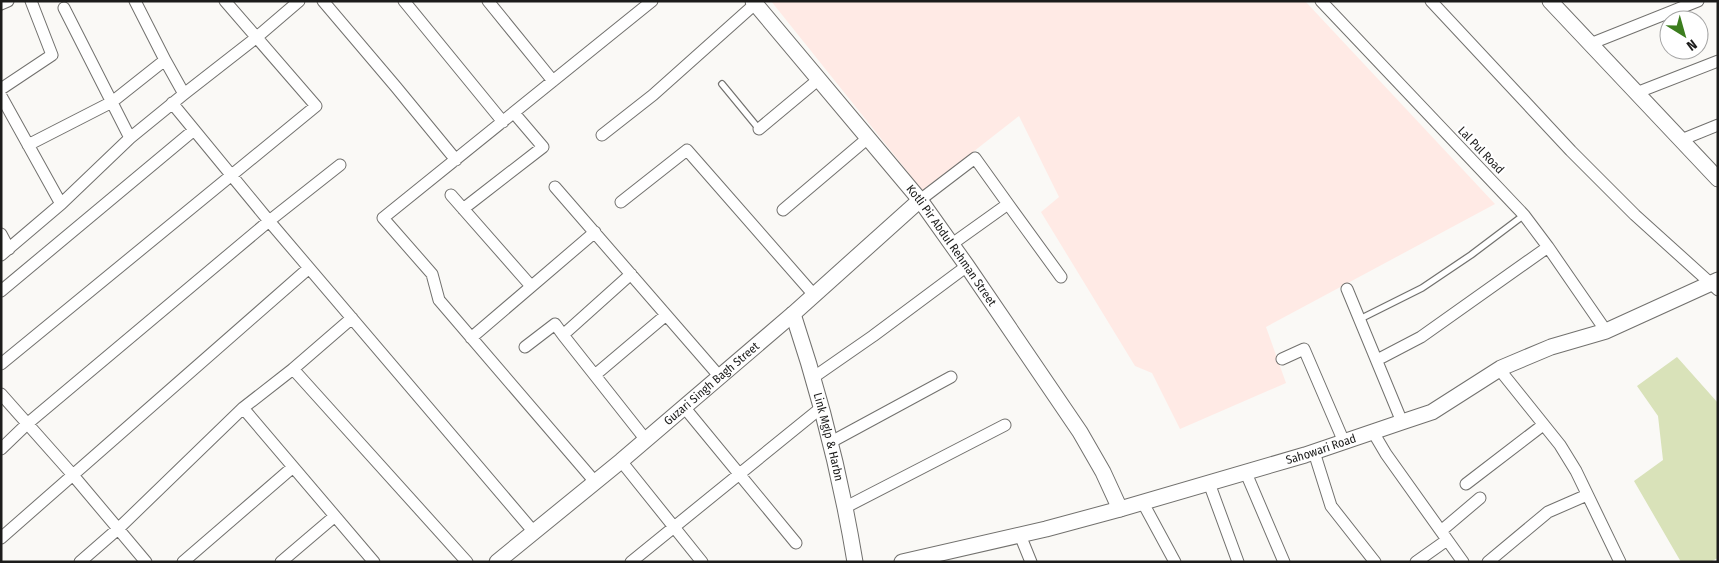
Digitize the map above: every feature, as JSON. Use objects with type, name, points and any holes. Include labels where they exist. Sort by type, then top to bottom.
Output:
[{"type":"street","points":[[1,4],[8,1]]},
{"type":"street","points":[[1,89],[52,54],[31,1]]},
{"type":"street","points":[[134,1],[184,94]]},
{"type":"street","points":[[1,364],[316,106],[225,1]]},
{"type":"street","points":[[1,234],[5,252],[61,204],[130,138],[256,38],[299,1]]},
{"type":"street","points":[[323,1],[456,160]]},
{"type":"street","points":[[404,1],[503,122]]},
{"type":"street","points":[[488,1],[553,81]]},
{"type":"street","points":[[596,483],[438,300],[432,274],[383,218],[652,1]]},
{"type":"street","name":"Lal Pul Road","points":[[1321,1],[1524,215],[1606,331]]},
{"type":"street","points":[[1431,1],[1571,151],[1635,215],[1715,284]]},
{"type":"street","points":[[1550,1],[1718,179]]},
{"type":"street","points":[[1590,44],[1698,1]]},
{"type":"street","points":[[602,135],[653,95],[754,2]]},
{"type":"street","name":"Kotli Pir Abdul Rehman Street","points":[[754,2],[920,200],[952,244],[1080,432],[1103,472],[1120,510]]},
{"type":"street","points":[[64,8],[130,138]]},
{"type":"street","points":[[28,145],[112,102],[166,60]]},
{"type":"street","points":[[1636,93],[1718,61]]},
{"type":"street","points":[[760,129],[819,79]]},
{"type":"street","points":[[1,96],[61,204]]},
{"type":"street","points":[[172,103],[269,221],[533,531]]},
{"type":"street","points":[[463,209],[543,147],[514,113]]},
{"type":"street","points":[[1681,140],[1718,125]]},
{"type":"street","points":[[1,291],[194,130]]},
{"type":"street","points":[[782,210],[868,138]]},
{"type":"street","points":[[621,202],[687,150],[814,294]]},
{"type":"street","points":[[920,200],[975,158],[1061,277]]},
{"type":"street","points":[[1,449],[27,424],[269,221],[340,165]]},
{"type":"street","points":[[555,187],[720,376]]},
{"type":"street","points":[[451,195],[531,286]]},
{"type":"street","name":"Guzari Singh Bagh Street","points":[[496,562],[596,483],[793,314],[920,200]]},
{"type":"street","points":[[952,244],[1008,204]]},
{"type":"street","points":[[471,338],[595,232]]},
{"type":"street","points":[[1377,360],[1421,337],[1548,248]]},
{"type":"street","points":[[814,377],[967,266]]},
{"type":"street","points":[[1,538],[309,268]]},
{"type":"street","points":[[562,335],[632,274]]},
{"type":"street","name":"Sahowari Road","points":[[902,562],[952,556],[1020,535],[1120,510],[1314,452],[1432,412],[1499,369],[1552,346],[1606,331],[1715,284]]},
{"type":"street","points":[[1347,289],[1402,422]]},
{"type":"street","name":"Link Mglp & Harbn","points":[[793,314],[814,377],[831,442],[846,507],[854,562]]},
{"type":"street","points":[[595,375],[666,315]]},
{"type":"street","points":[[80,562],[119,528],[243,408],[293,369],[352,318]]},
{"type":"street","points":[[525,347],[554,324],[646,440]]},
{"type":"street","points":[[1282,359],[1304,349],[1344,442]]},
{"type":"street","points":[[293,369],[467,562]]},
{"type":"street","points":[[1499,369],[1560,445],[1576,471],[1619,562]]},
{"type":"street","points":[[831,442],[951,376]]},
{"type":"street","points":[[1,394],[119,528],[146,562]]},
{"type":"street","points":[[684,407],[796,543]]},
{"type":"street","points":[[631,562],[822,407]]},
{"type":"street","points":[[243,408],[374,562]]},
{"type":"street","points":[[846,507],[1005,425]]},
{"type":"street","points":[[1466,484],[1543,425]]},
{"type":"street","points":[[1373,432],[1386,454],[1463,562]]},
{"type":"street","points":[[1314,452],[1332,506],[1375,562]]},
{"type":"street","points":[[621,461],[702,562]]},
{"type":"street","points":[[183,562],[293,467]]},
{"type":"street","points":[[1246,473],[1284,562]]},
{"type":"street","points":[[1209,483],[1238,562]]},
{"type":"street","points":[[1488,562],[1548,512],[1587,495]]},
{"type":"street","points":[[1416,562],[1480,498]]},
{"type":"street","points":[[1143,503],[1175,562]]},
{"type":"street","points":[[281,562],[335,516]]},
{"type":"street","points":[[1020,535],[1031,562]]},
{"type":"lane","points":[[722,84],[760,129]]},
{"type":"lane","points":[[1360,319],[1422,288],[1471,255],[1524,215]]},
{"type":"shaded area","points":[[771,1],[1305,1],[1495,204],[1266,327],[1286,383],[1180,429],[1152,373],[1135,366],[1041,212],[1059,197],[1019,116],[923,191]]},
{"type":"green space","points":[[1677,357],[1718,403],[1718,558],[1710,562],[1681,562],[1634,481],[1663,460],[1658,416],[1637,386]]}]
